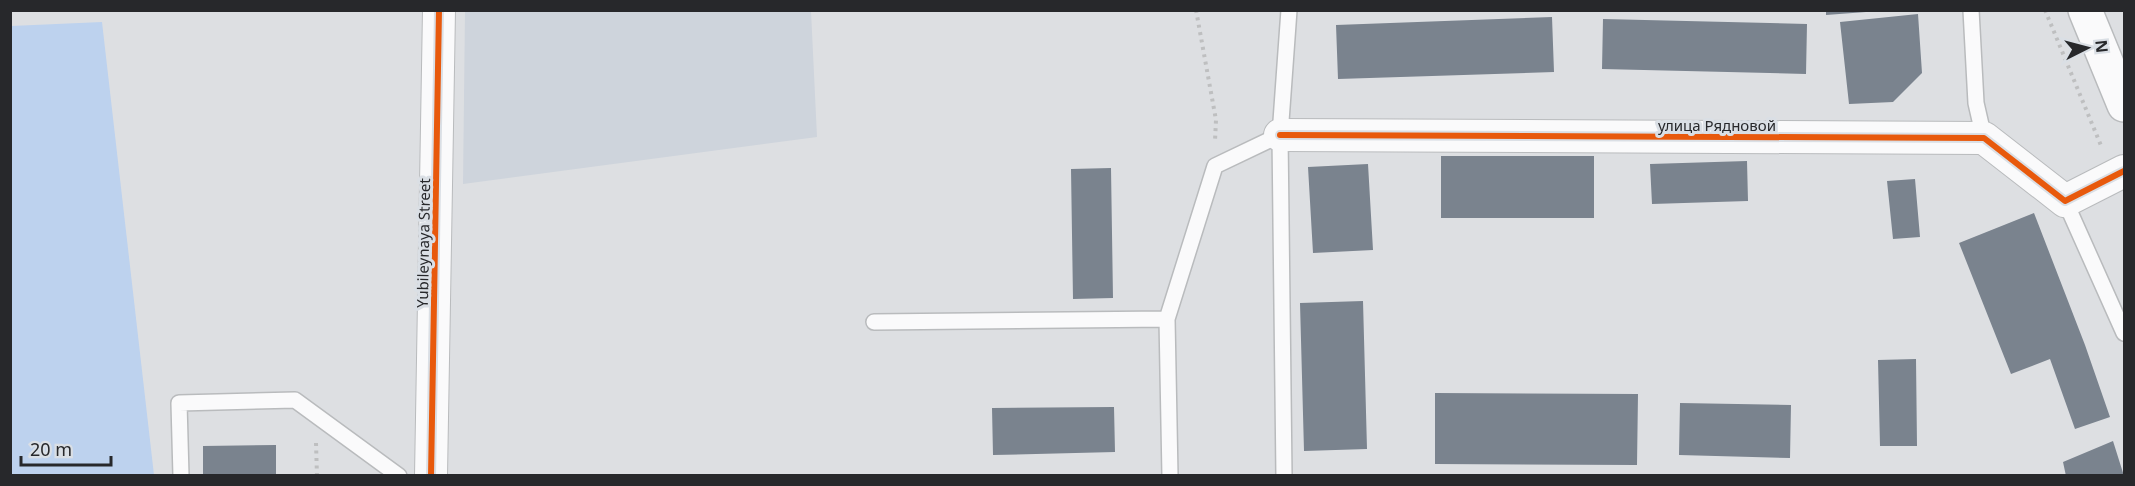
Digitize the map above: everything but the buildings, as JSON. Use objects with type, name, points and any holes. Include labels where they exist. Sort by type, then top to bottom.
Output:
[{"type":"highway","points":[[2085,10],[2124,105]]},
{"type":"street","name":"Yubileynaya Street","points":[[431,476],[439,10]]},
{"type":"street","name":"улица Рядновой","points":[[1280,135],[1984,138]]},
{"type":"street","points":[[1984,138],[2065,201],[2119,174]]},
{"type":"lane","points":[[1284,476],[1280,135],[1289,10]]},
{"type":"lane","points":[[1971,10],[1976,103],[1984,138]]},
{"type":"lane","points":[[1170,476],[1167,319],[1215,166],[1280,135]]},
{"type":"lane","points":[[2065,201],[2124,333]]},
{"type":"lane","points":[[874,322],[1167,319]]},
{"type":"lane","points":[[181,476],[179,403],[295,400],[399,476]]},
{"type":"path","points":[[1196,10],[1216,120],[1215,166]]},
{"type":"path","points":[[2044,10],[2119,174]]},
{"type":"shaded area","points":[[465,11],[811,11],[817,137],[463,184]]},
{"type":"shaded area","points":[[102,22],[154,475],[11,475],[11,26]]},
{"type":"cycle path","points":[[431,476],[439,10]]},
{"type":"cycle path","points":[[1280,135],[1984,138],[2065,201],[2124,171]]}]
